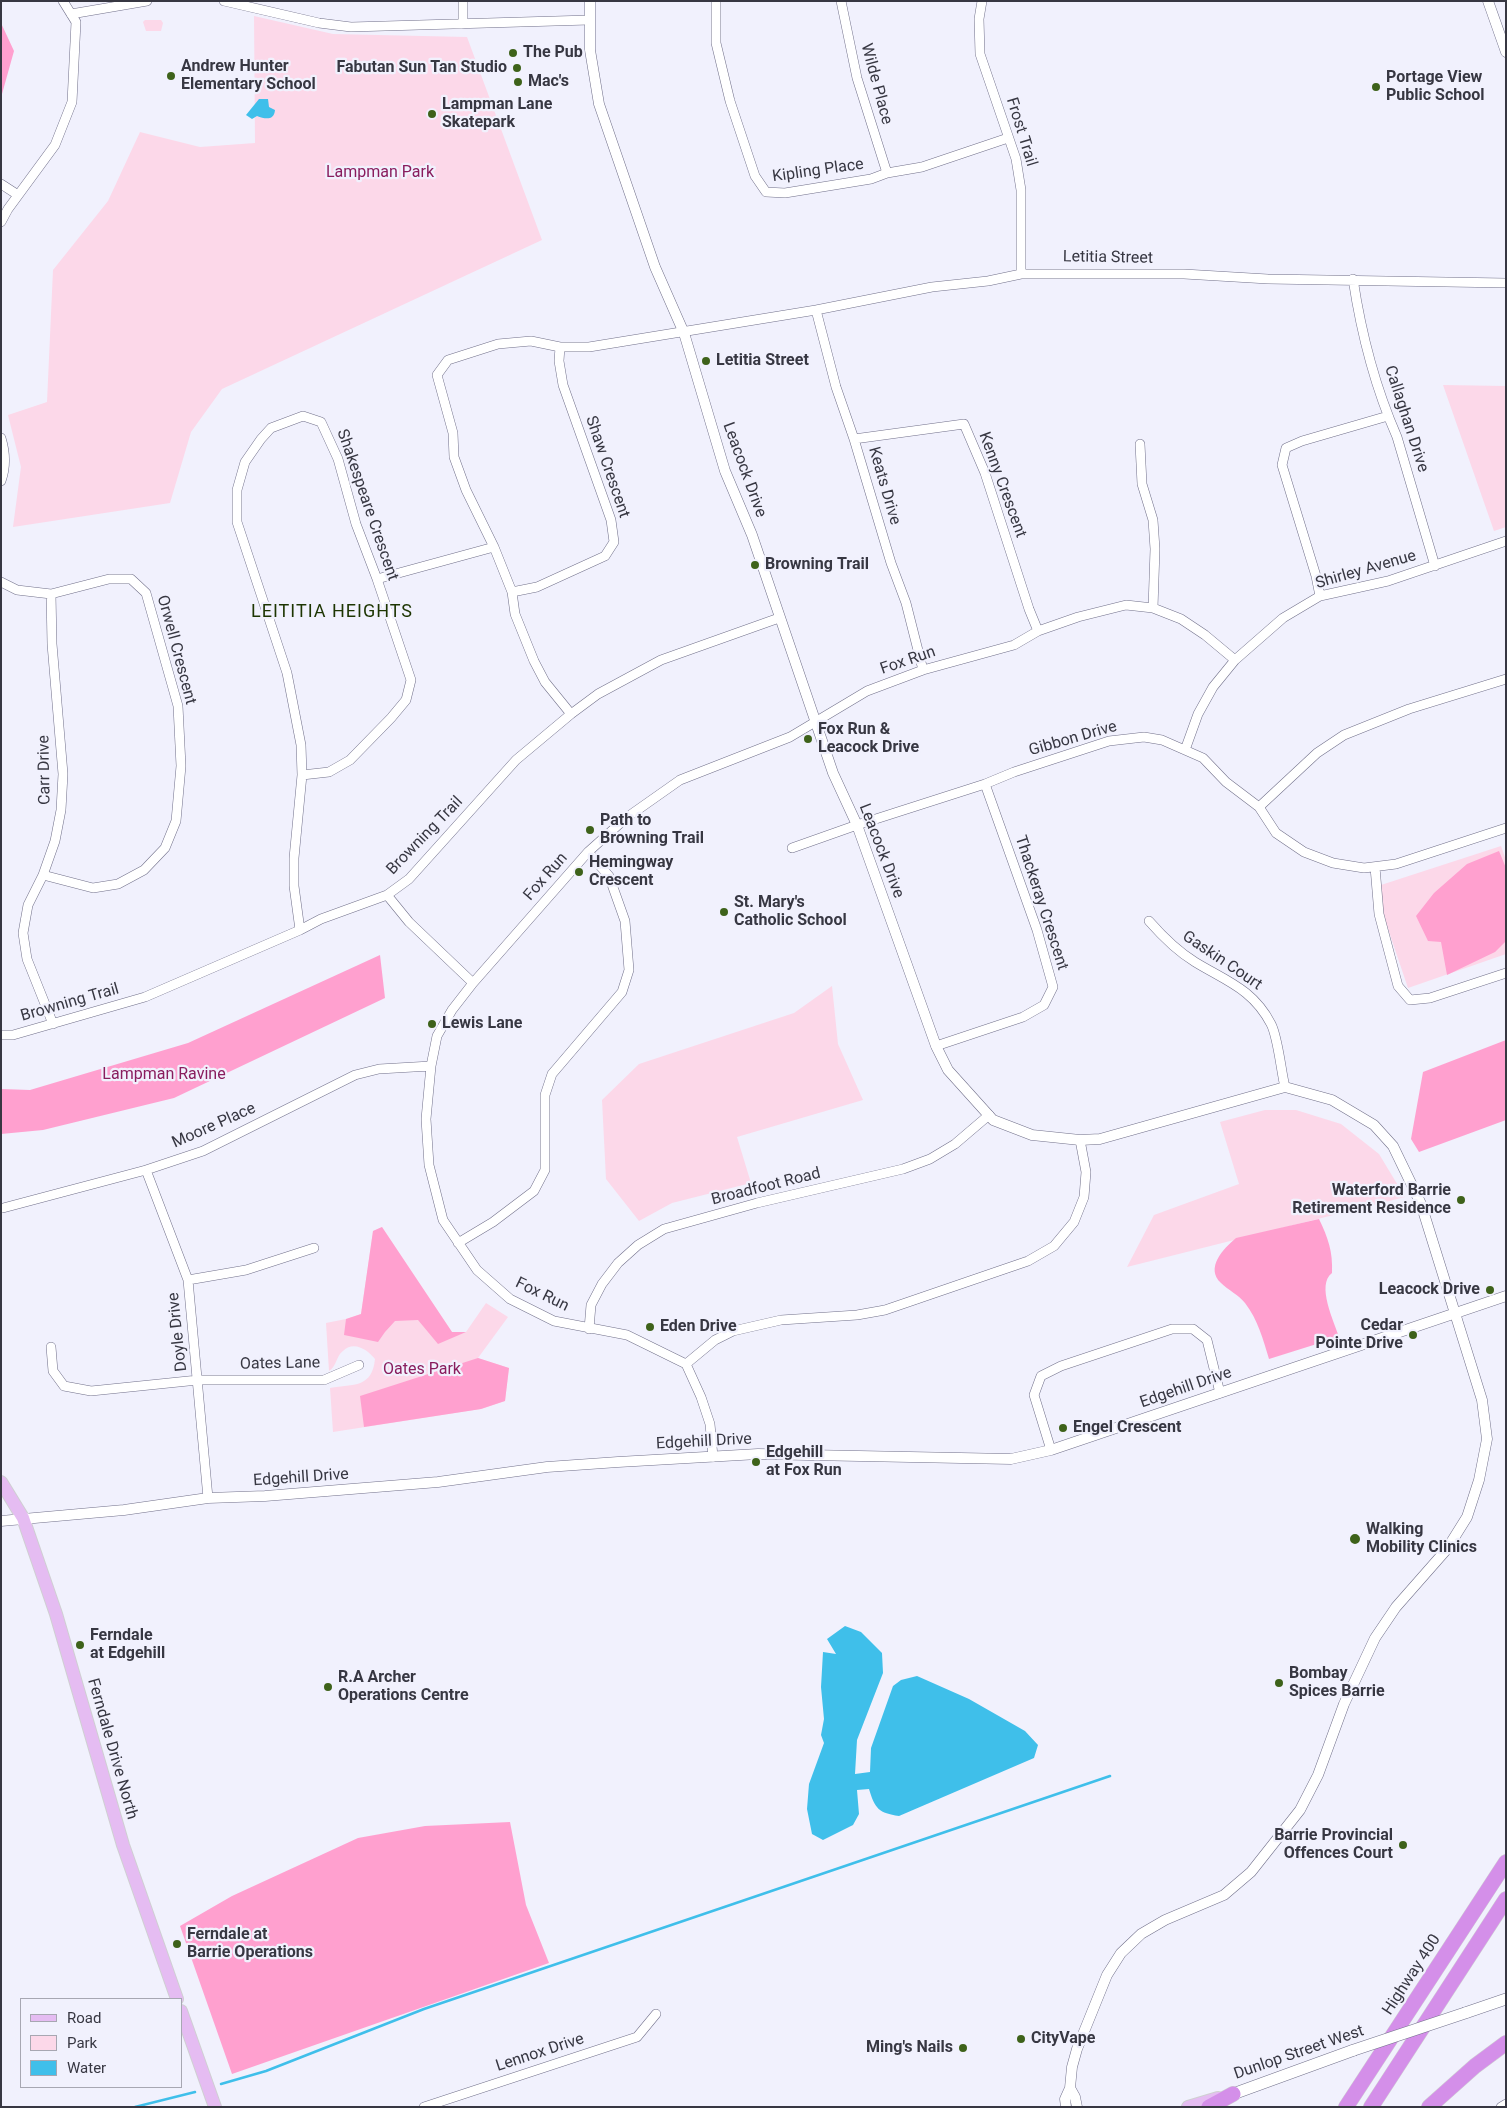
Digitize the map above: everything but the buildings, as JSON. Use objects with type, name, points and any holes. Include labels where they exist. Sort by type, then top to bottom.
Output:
[{"type":"highway","name":"Highway 400","points":[[1347,2104],[1506,1862]]},
{"type":"highway","points":[[1371,2107],[1506,1898]]},
{"type":"highway","points":[[1487,1927],[1506,1907]]},
{"type":"highway","points":[[1429,2107],[1475,2066],[1506,2043]]},
{"type":"highway","points":[[1209,2107],[1233,2094]]},
{"type":"main road","name":"Ferndale Drive North","points":[[1,1482],[23,1518],[56,1614],[123,1845],[177,1998]]},
{"type":"main road","name":"Dunlop Street West","points":[[1188,2107],[1233,2094],[1354,2050],[1506,1999]]},
{"type":"main road","points":[[182,2014],[215,2107]]},
{"type":"street","points":[[1,222],[18,195],[56,145],[72,102],[76,22],[63,1]]},
{"type":"street","points":[[71,14],[147,1]]},
{"type":"street","points":[[224,1],[319,23],[352,27],[589,20]]},
{"type":"street","points":[[462,24],[463,1]]},
{"type":"street","name":"Leacock Drive","points":[[590,1],[590,50],[599,104],[655,267],[684,333],[725,471],[752,535],[833,773],[856,825],[936,1046],[948,1070],[993,1120],[1032,1135],[1080,1140],[1100,1139],[1284,1088],[1332,1100],[1374,1125],[1393,1146],[1421,1204],[1454,1313]]},
{"type":"street","name":"Kipling Place","points":[[716,1],[716,43],[730,101],[755,176],[766,192],[785,193],[871,179],[886,173],[922,167],[1008,138]]},
{"type":"street","name":"Wilde Place","points":[[842,1],[857,78],[886,173]]},
{"type":"street","name":"Frost Trail","points":[[982,1],[979,19],[980,54],[1016,159],[1021,190],[1021,274]]},
{"type":"street","points":[[1488,1],[1506,52]]},
{"type":"street","points":[[1,184],[18,195]]},
{"type":"street","name":"Letitia Street","points":[[571,714],[545,682],[534,662],[515,614],[512,592],[494,547],[466,490],[454,458],[453,433],[437,375],[448,360],[498,344],[531,341],[560,347],[589,347],[684,333],[932,287],[988,281],[1021,274],[1184,274],[1268,279],[1506,283]]},
{"type":"street","name":"Callaghan Drive","points":[[1353,279],[1360,321],[1388,416],[1397,436],[1435,566]]},
{"type":"street","name":"Keats Drive","points":[[816,310],[836,387],[854,439],[891,563],[906,603],[923,670]]},
{"type":"street","name":"Shaw Crescent","points":[[512,592],[537,587],[605,556],[614,542],[611,520],[563,385],[560,347]]},
{"type":"street","name":"Shakespeare Crescent","points":[[300,930],[294,886],[294,858],[302,774],[301,745],[287,673],[237,522],[237,490],[245,462],[261,439],[271,428],[303,416],[321,422],[338,459],[356,524],[377,579],[411,680],[406,700],[350,760],[329,772],[302,774]]},
{"type":"street","points":[[1320,596],[1316,576],[1282,465],[1286,448],[1302,441],[1388,416]]},
{"type":"street","name":"Kenny Crescent","points":[[854,439],[964,424],[986,473],[1029,609],[1038,631]]},
{"type":"street","points":[[1,438],[4,448],[1,481]]},
{"type":"street","points":[[1140,444],[1142,484],[1153,520],[1155,548],[1153,608]]},
{"type":"street","name":"Shirley Avenue","points":[[1185,750],[1198,714],[1213,687],[1235,660],[1283,618],[1320,596],[1388,581],[1506,541]]},
{"type":"street","points":[[377,579],[494,547]]},
{"type":"street","name":"Orwell Crescent","points":[[1,582],[17,590],[51,594],[109,579],[131,579],[146,594],[178,706],[181,766],[176,822],[165,848],[144,870],[118,884],[92,888],[42,875]]},
{"type":"street","name":"Carr Drive","points":[[51,594],[52,644],[63,774],[61,810],[55,841],[28,905],[23,933],[27,959],[53,1024]]},
{"type":"street","name":"Fox Run","points":[[686,1364],[627,1335],[554,1321],[510,1299],[477,1270],[443,1220],[429,1165],[426,1119],[431,1066],[437,1036],[452,1010],[472,983],[588,852],[626,818],[680,780],[790,738],[867,691],[923,670],[1014,645],[1038,631],[1078,617],[1126,605],[1153,608],[1181,619],[1205,635],[1235,660]]},
{"type":"street","name":"Browning Trail","points":[[1,1034],[13,1035],[145,997],[300,930],[321,919],[387,895],[409,879],[516,760],[598,694],[661,660],[779,618]]},
{"type":"street","points":[[1259,807],[1317,753],[1344,735],[1409,709],[1506,679]]},
{"type":"street","name":"Gibbon Drive","points":[[792,848],[1109,741],[1144,737],[1162,740],[1203,758],[1226,782],[1259,807],[1276,833],[1304,852],[1333,863],[1364,868],[1396,864],[1506,828]]},
{"type":"street","name":"Thackeray Crescent","points":[[936,1046],[1023,1017],[1044,1005],[1052,987],[1037,930],[985,784]]},
{"type":"street","points":[[458,1243],[493,1222],[534,1191],[545,1170],[546,1094],[552,1074],[622,992],[629,970],[625,921],[609,876],[588,852]]},
{"type":"street","points":[[1376,867],[1379,914],[1398,986],[1410,1000],[1430,998],[1506,972]]},
{"type":"street","points":[[387,895],[409,922],[472,983]]},
{"type":"street","name":"Gaskin Court","points":[[1149,921],[1170,945],[1194,962],[1243,989],[1259,1004],[1272,1026],[1284,1088]]},
{"type":"street","name":"Moore Place","points":[[3,1208],[146,1170],[203,1151],[355,1075],[379,1069],[431,1066]]},
{"type":"street","name":"Broadfoot Road","points":[[590,1329],[591,1305],[602,1284],[618,1263],[638,1244],[664,1229],[758,1203],[903,1169],[930,1159],[955,1144],[989,1115]]},
{"type":"street","points":[[713,1457],[710,1424],[701,1397],[686,1364],[715,1340],[733,1331],[781,1320],[857,1315],[885,1310],[1028,1261],[1054,1246],[1074,1222],[1084,1197],[1085,1189],[1086,1172],[1080,1140]]},
{"type":"street","name":"Doyle Drive","points":[[146,1170],[188,1280],[208,1498]]},
{"type":"street","points":[[188,1280],[246,1270],[314,1248]]},
{"type":"street","name":"Edgehill Drive","points":[[1,1521],[124,1510],[208,1498],[265,1496],[438,1482],[547,1467],[758,1454],[1011,1459],[1051,1450],[1506,1296]]},
{"type":"street","points":[[1066,2107],[1065,2099],[1070,2088],[1072,2067],[1078,2049],[1107,1975],[1120,1953],[1141,1934],[1165,1920],[1224,1895],[1251,1872],[1300,1810],[1318,1774],[1344,1704],[1375,1638],[1396,1607],[1447,1549],[1467,1517],[1479,1480],[1487,1439],[1482,1400],[1454,1313]]},
{"type":"street","points":[[1051,1450],[1034,1395],[1041,1376],[1061,1366],[1172,1329],[1193,1329],[1207,1340],[1220,1393]]},
{"type":"street","name":"Oates Lane","points":[[51,1347],[54,1371],[64,1386],[91,1391],[198,1380],[324,1380],[359,1365]]},
{"type":"street","name":"Lennox Drive","points":[[424,2107],[636,2037],[656,2014]]},
{"type":"street","points":[[1070,2088],[1075,2097],[1077,2107]]},
{"type":"street","points":[[1501,2107],[1506,2104]]},
{"type":"green space","name":"Lampman Park","points":[[254,16],[333,34],[467,37],[542,240],[222,389],[191,432],[170,503],[13,527],[21,467],[8,415],[47,402],[53,270],[108,201],[140,132],[200,147],[255,143]]},
{"type":"green space","points":[[145,20],[161,20],[163,23],[161,31],[146,31],[143,22]]},
{"type":"green space","points":[[1,23],[14,51],[2,94],[1,94]]},
{"type":"green space","points":[[1443,385],[1506,386],[1506,527],[1494,531]]},
{"type":"green space","points":[[1501,846],[1506,860],[1506,954],[1408,988],[1381,908],[1381,885]]},
{"type":"green space","points":[[1499,851],[1506,868],[1506,941],[1495,952],[1447,975],[1441,942],[1428,941],[1416,916],[1434,893],[1467,864]]},
{"type":"green space","name":"Lampman Ravine","points":[[380,955],[385,998],[174,1098],[43,1130],[1,1134],[1,1089],[30,1090],[188,1043]]},
{"type":"green space","points":[[832,986],[838,1044],[863,1100],[737,1137],[751,1183],[672,1203],[639,1221],[606,1179],[602,1100],[639,1064],[794,1013]]},
{"type":"green space","points":[[1506,1040],[1506,1120],[1419,1152],[1411,1139],[1423,1072]]},
{"type":"green space","points":[[1265,1110],[1296,1110],[1341,1124],[1379,1154],[1405,1197],[1127,1267],[1154,1215],[1239,1184],[1220,1122]]},
{"type":"green space","points":[[1319,1219],[1331,1251],[1332,1273],[1326,1286],[1326,1294],[1330,1313],[1339,1337],[1269,1359],[1260,1330],[1250,1309],[1243,1300],[1221,1283],[1215,1271],[1215,1265],[1221,1253],[1236,1238]]},
{"type":"green space","name":"Oates Park","points":[[382,1227],[452,1332],[466,1332],[486,1303],[508,1317],[478,1358],[509,1368],[505,1401],[481,1409],[333,1432],[330,1388],[354,1385],[366,1380],[373,1368],[375,1359],[369,1352],[352,1346],[341,1353],[329,1371],[326,1323],[361,1314],[373,1231]]},
{"type":"green space","points":[[382,1227],[452,1332],[466,1332],[438,1344],[418,1320],[395,1321],[378,1342],[344,1335],[346,1319],[361,1314],[373,1231]]},
{"type":"green space","points":[[478,1358],[509,1368],[505,1401],[481,1409],[364,1427],[360,1396]]},
{"type":"green space","points":[[510,1822],[526,1905],[549,1963],[232,2074],[180,1926],[232,1896],[358,1838],[425,1826]]},
{"type":"water","points":[[259,99],[268,99],[269,107],[275,110],[271,118],[257,116],[252,119],[246,115]]},
{"type":"water","points":[[845,1626],[861,1632],[882,1653],[883,1673],[857,1740],[855,1774],[870,1772],[871,1748],[893,1686],[901,1680],[917,1676],[969,1699],[1025,1731],[1038,1745],[1034,1758],[899,1816],[879,1809],[873,1801],[869,1789],[857,1790],[859,1814],[853,1825],[823,1840],[812,1834],[807,1809],[809,1784],[824,1743],[821,1735],[824,1719],[821,1687],[823,1652],[836,1654],[827,1639]]},
{"type":"waterway","points":[[221,2084],[266,2071],[424,2009],[1110,1776]]},
{"type":"waterway","points":[[135,2107],[195,2092]]},
{"type":"place","name":"The Pub","points":[[513,53]]},
{"type":"place","name":"Fabutan Sun Tan Studio","points":[[517,68]]},
{"type":"place","name":"Andrew Hunter Elementary School","points":[[171,76]]},
{"type":"place","name":"Mac's","points":[[518,82]]},
{"type":"place","name":"Portage View Public School","points":[[1376,87]]},
{"type":"place","name":"Lampman Lane Skatepark","points":[[432,114]]},
{"type":"place","name":"Letitia Street","points":[[706,361]]},
{"type":"place","name":"Browning Trail","points":[[755,565]]},
{"type":"place","name":"Fox Run & Leacock Drive","points":[[808,739]]},
{"type":"place","name":"Path to Browning Trail","points":[[590,830]]},
{"type":"place","name":"Hemingway Crescent","points":[[579,872]]},
{"type":"place","name":"St. Mary's Catholic School","points":[[724,912]]},
{"type":"place","name":"Lewis Lane","points":[[432,1024]]},
{"type":"place","name":"Waterford Barrie Retirement Residence","points":[[1461,1200]]},
{"type":"place","name":"Leacock Drive","points":[[1490,1290]]},
{"type":"place","name":"Eden Drive","points":[[650,1327]]},
{"type":"place","name":"Cedar Pointe Drive","points":[[1413,1335]]},
{"type":"place","name":"Engel Crescent","points":[[1063,1428]]},
{"type":"place","name":"Edgehill at Fox Run","points":[[756,1462]]},
{"type":"place","name":"Walking Mobility Clinics","points":[[1355,1539]]},
{"type":"place","name":"Ferndale at Edgehill","points":[[80,1645]]},
{"type":"place","name":"Bombay Spices Barrie","points":[[1279,1683]]},
{"type":"place","name":"R.A Archer Operations Centre","points":[[328,1687]]},
{"type":"place","name":"Barrie Provincial Offences Court","points":[[1403,1845]]},
{"type":"place","name":"Ferndale at Barrie Operations","points":[[177,1944]]},
{"type":"place","name":"CityVape","points":[[1021,2039]]},
{"type":"place","name":"Ming's Nails","points":[[963,2048]]},
{"type":"district","name":"LEITITIA HEIGHTS","points":[[332,612]]}]
